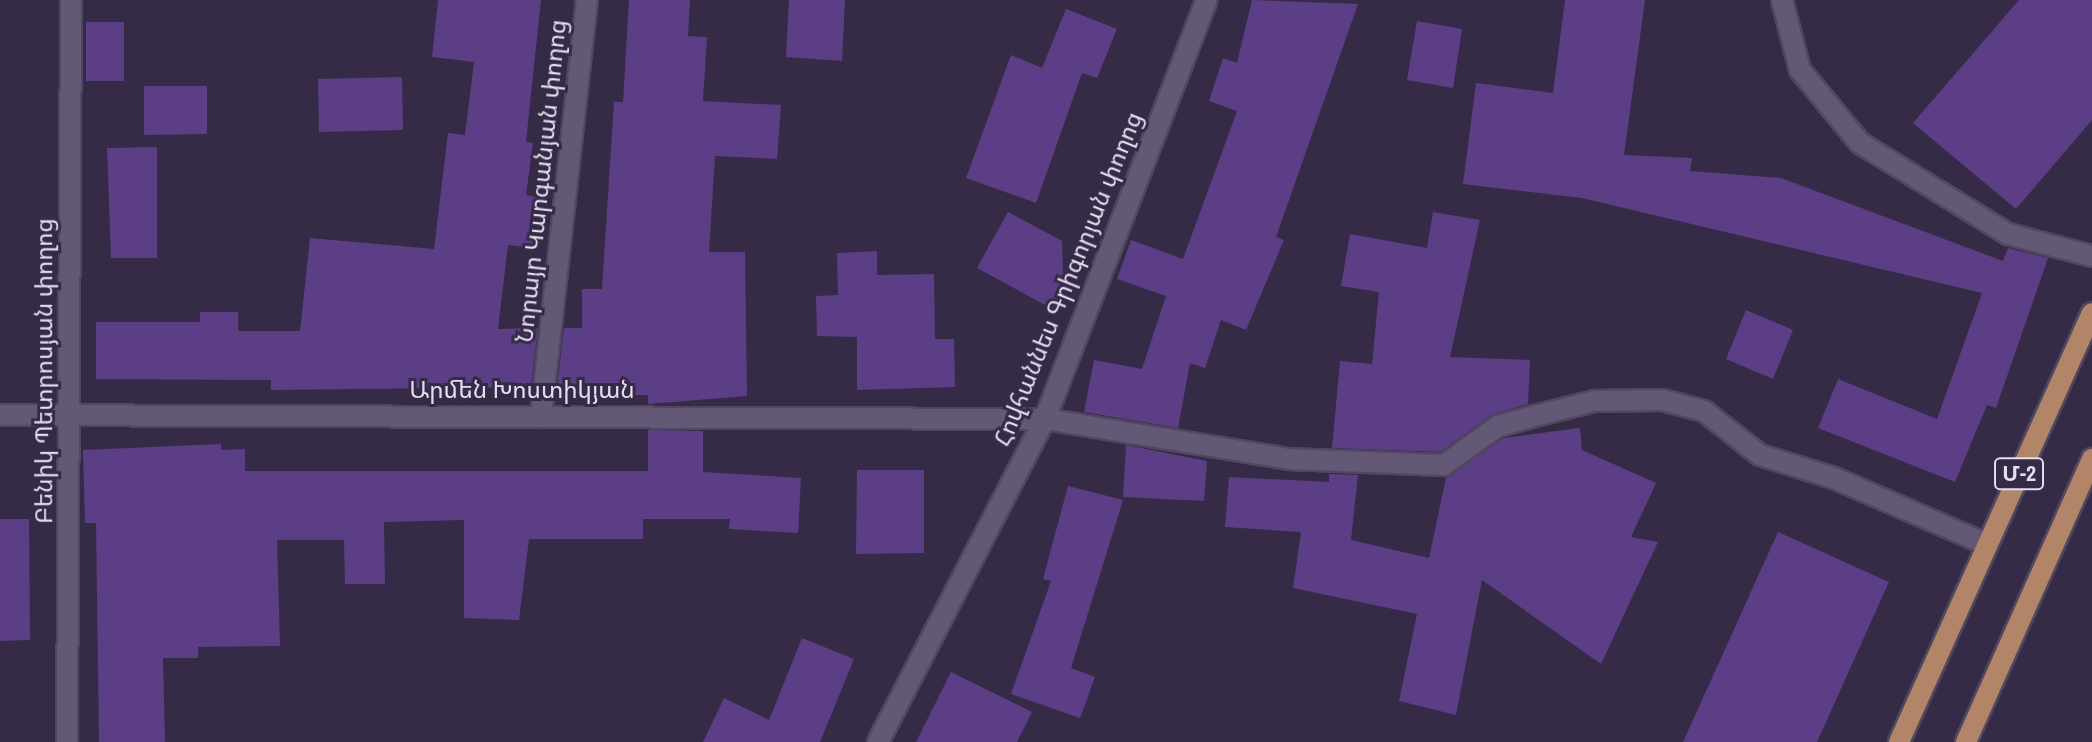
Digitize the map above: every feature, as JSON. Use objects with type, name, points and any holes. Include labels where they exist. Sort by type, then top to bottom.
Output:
[{"type":"main road","name":"Մ-2","points":[[1899,742],[2092,313]]},
{"type":"main road","name":"Մ-2","points":[[1966,742],[2092,459]]},
{"type":"street","name":"Բենիկ Պետրոսյան փողոց","points":[[67,742],[71,0]]},
{"type":"street","name":"Նորայր Կարգանյան փողոց","points":[[541,416],[587,0]]},
{"type":"street","name":"Հովհաննես Գրիգորյան փողոց","points":[[878,742],[1045,419],[1207,0]]},
{"type":"street","points":[[1782,0],[1800,70],[1860,143],[2008,234],[2092,256]]},
{"type":"street","name":"Արմեն Խոստիկյան","points":[[0,415],[1045,419],[1288,459],[1444,465],[1498,426],[1594,401],[1662,400],[1704,411],[1760,455],[1834,478],[1986,544]]},
{"type":"building","points":[[438,0],[541,0],[526,142],[533,143],[526,195],[542,198],[535,248],[508,245],[498,329],[538,328],[531,387],[271,390],[271,380],[96,379],[96,322],[200,322],[200,312],[238,312],[238,331],[300,331],[310,238],[434,249],[448,133],[465,135],[474,62],[432,57]]},
{"type":"building","points":[[629,0],[690,0],[688,36],[707,37],[703,101],[781,105],[777,159],[715,156],[709,252],[745,252],[747,396],[648,404],[648,395],[580,395],[580,387],[557,387],[564,328],[582,328],[582,289],[602,289],[614,102],[623,102]]},
{"type":"building","points":[[789,0],[845,0],[842,61],[786,57]]},
{"type":"building","points":[[1252,0],[1358,4],[1276,237],[1284,240],[1246,330],[1221,320],[1205,368],[1190,363],[1178,428],[1084,412],[1094,360],[1142,369],[1166,296],[1117,279],[1131,240],[1183,259],[1237,111],[1209,101],[1223,58],[1237,63]]},
{"type":"building","points":[[1565,0],[1645,0],[1624,155],[1692,158],[1690,171],[1781,178],[2003,261],[2008,248],[2048,258],[1996,408],[1987,405],[1955,482],[1818,428],[1838,379],[1937,419],[1982,293],[1582,198],[1463,184],[1476,83],[1553,93]]},
{"type":"building","points":[[2019,0],[2092,0],[2092,120],[2016,209],[1913,123]]},
{"type":"building","points":[[1066,9],[1117,29],[1097,78],[1082,73],[1036,203],[966,178],[1011,55],[1042,68]]},
{"type":"building","points":[[1417,21],[1462,29],[1453,88],[1407,80]]},
{"type":"building","points":[[86,22],[124,22],[124,81],[86,81]]},
{"type":"building","points":[[402,77],[403,130],[319,132],[318,79]]},
{"type":"building","points":[[144,86],[207,86],[207,134],[144,135]]},
{"type":"building","points":[[157,147],[157,258],[111,258],[107,148]]},
{"type":"building","points":[[1008,212],[1062,241],[1063,273],[1073,279],[1056,311],[977,268]]},
{"type":"building","points":[[1433,212],[1480,220],[1450,357],[1530,360],[1528,404],[1491,415],[1440,452],[1332,448],[1340,361],[1372,364],[1379,292],[1341,286],[1350,234],[1427,248]]},
{"type":"building","points":[[877,251],[877,275],[934,274],[935,339],[954,339],[955,387],[857,390],[857,337],[817,336],[816,296],[838,295],[837,253]]},
{"type":"building","points":[[1746,310],[1793,330],[1773,379],[1726,359]]},
{"type":"building","points":[[1580,428],[1582,450],[1656,483],[1631,537],[1658,542],[1601,664],[1482,580],[1456,715],[1399,701],[1417,614],[1293,588],[1301,532],[1225,527],[1229,477],[1329,482],[1329,474],[1358,475],[1351,540],[1429,558],[1446,478],[1504,438]]},
{"type":"building","points":[[648,430],[703,431],[703,472],[801,478],[798,533],[729,529],[730,519],[643,519],[643,539],[529,539],[519,620],[464,618],[464,520],[384,522],[385,584],[345,584],[344,540],[277,540],[280,646],[198,647],[198,658],[163,658],[165,742],[99,742],[96,523],[85,523],[83,450],[221,444],[221,450],[245,449],[245,471],[648,471]]},
{"type":"building","points":[[1126,445],[1207,461],[1204,501],[1123,497]]},
{"type":"building","points":[[857,470],[924,470],[924,553],[856,554]]},
{"type":"building","points":[[1068,486],[1123,500],[1071,668],[1095,677],[1080,718],[1011,694],[1051,581],[1043,579]]},
{"type":"building","points":[[0,519],[29,519],[30,640],[0,641]]},
{"type":"building","points":[[1778,532],[1889,582],[1817,742],[1683,742]]},
{"type":"building","points":[[802,638],[854,659],[820,742],[703,742],[724,698],[769,720]]},
{"type":"building","points":[[951,672],[1032,712],[1017,742],[916,742]]}]
